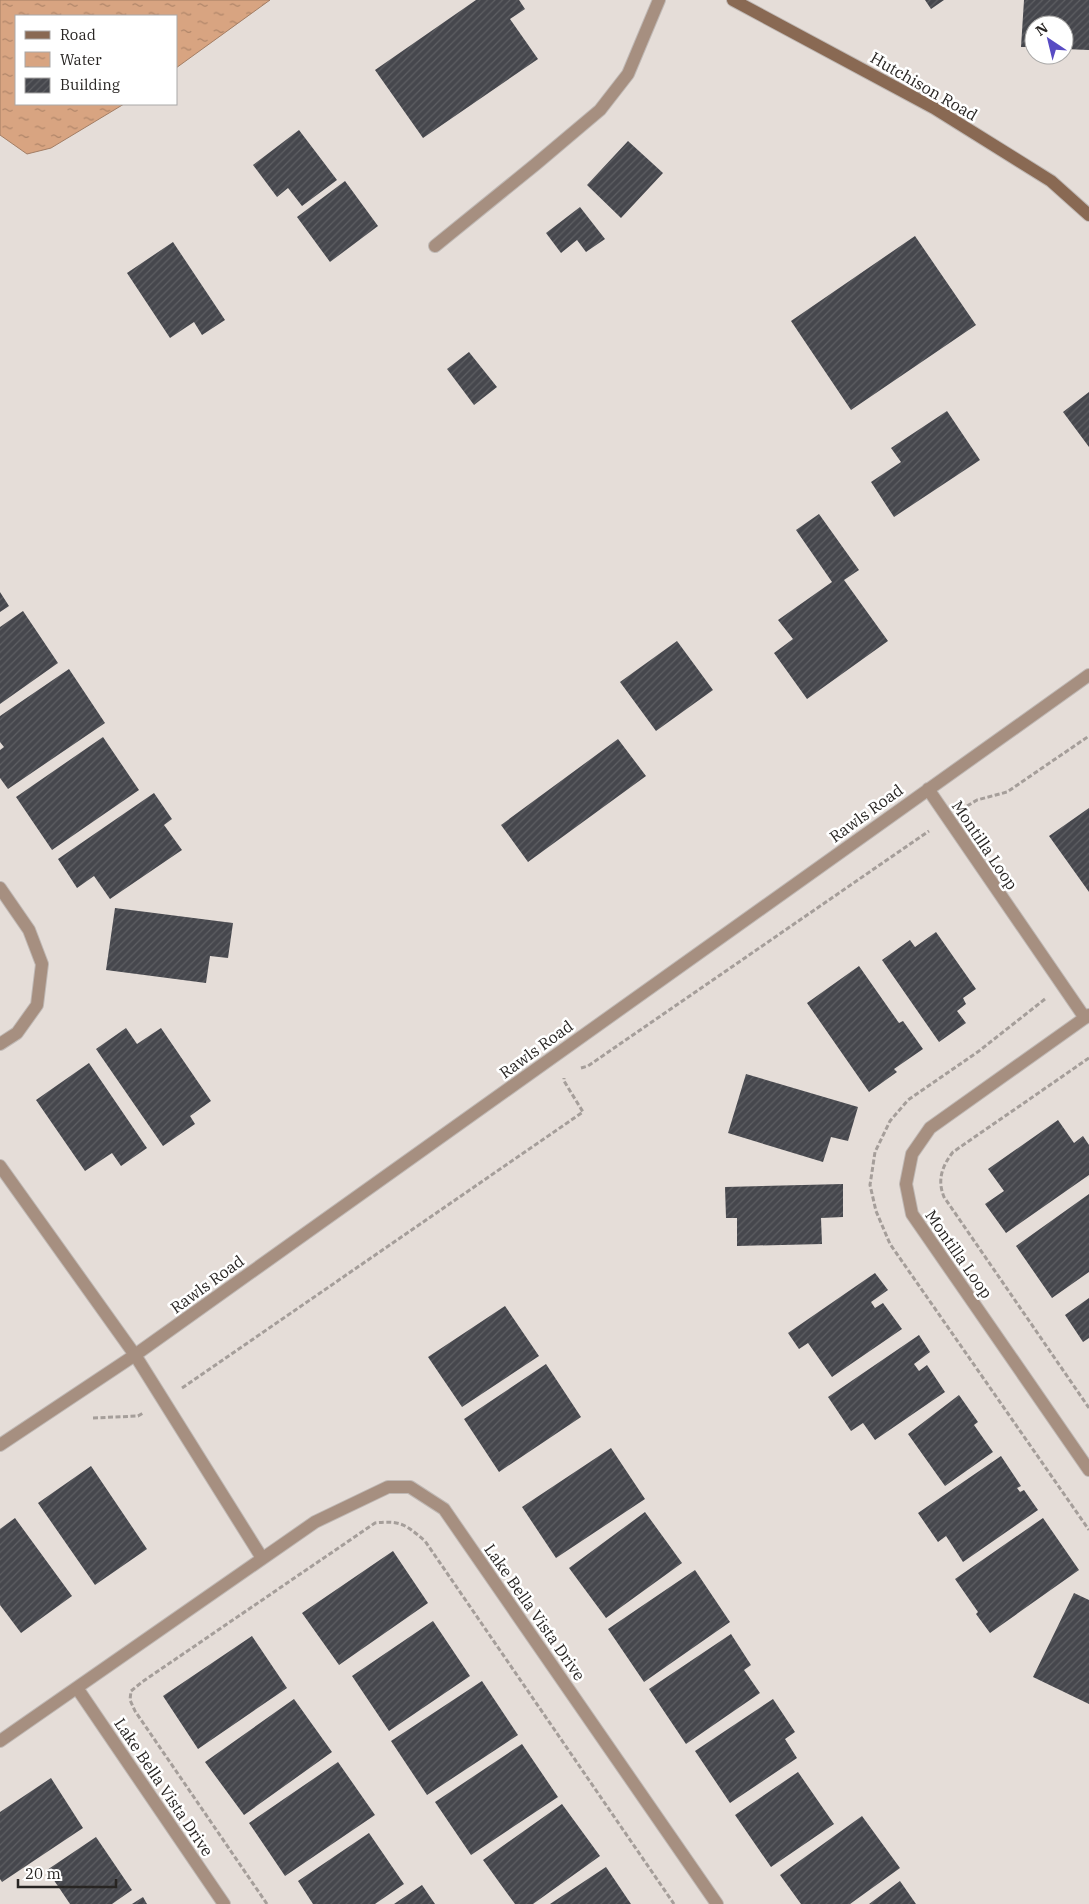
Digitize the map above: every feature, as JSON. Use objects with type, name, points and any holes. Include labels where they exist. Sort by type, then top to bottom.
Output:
[{"type":"street","points":[[435,246],[600,110],[628,74],[659,0]]},
{"type":"street","name":"Hutchison Road","points":[[733,0],[934,108],[1051,181],[1089,215]]},
{"type":"street","name":"Rawls Road","points":[[0,1445],[134,1355],[1089,675]]},
{"type":"street","name":"Montilla Loop","points":[[928,789],[1062,985],[1087,1016],[930,1128],[912,1154],[906,1184],[912,1214],[1089,1470]]},
{"type":"street","points":[[0,888],[29,930],[42,964],[37,1005],[17,1033],[0,1044]]},
{"type":"street","points":[[0,1166],[134,1355],[262,1558]]},
{"type":"street","name":"Lake Bella Vista Drive","points":[[0,1740],[315,1522],[388,1487],[410,1487],[444,1508],[717,1904]]},
{"type":"street","name":"Lake Bella Vista Drive","points":[[77,1688],[224,1904]]},
{"type":"path","points":[[579,1069],[588,1066],[947,818],[977,800],[1006,792],[1089,736]]},
{"type":"path","points":[[1062,985],[979,1051],[908,1100],[890,1120],[875,1152],[870,1185],[876,1211],[890,1244],[1089,1530]]},
{"type":"path","points":[[1089,1058],[953,1152],[945,1162],[940,1186],[944,1197],[1089,1408]]},
{"type":"path","points":[[93,1418],[138,1416],[163,1401],[583,1112],[564,1080],[565,1074]]},
{"type":"path","points":[[267,1904],[135,1711],[130,1700],[131,1692],[142,1682],[375,1523],[392,1521],[409,1528],[425,1541],[674,1904]]},
{"type":"water","points":[[0,0],[270,0],[178,67],[178,15],[15,15],[15,105],[122,105],[51,148],[27,154],[0,135]]},
{"type":"building","points":[[476,0],[519,0],[525,9],[510,19],[538,59],[423,138],[375,70]]},
{"type":"building","points":[[925,0],[944,0],[931,9]]},
{"type":"building","points":[[1024,0],[1089,0],[1089,50],[1074,49],[1074,15],[1024,15],[1024,47],[1021,47]]},
{"type":"building","points":[[299,130],[337,180],[302,206],[288,188],[277,197],[253,165]]},
{"type":"building","points":[[628,141],[663,173],[621,218],[587,185]]},
{"type":"building","points":[[345,181],[378,226],[330,262],[297,217]]},
{"type":"building","points":[[580,207],[605,239],[586,252],[577,240],[561,253],[546,233]]},
{"type":"building","points":[[915,236],[976,325],[851,410],[791,321]]},
{"type":"building","points":[[173,242],[225,320],[202,335],[194,322],[170,338],[127,273]]},
{"type":"building","points":[[469,352],[497,387],[474,405],[447,369]]},
{"type":"building","points":[[1089,392],[1089,447],[1063,412]]},
{"type":"building","points":[[947,411],[980,460],[894,517],[871,482],[901,462],[891,448]]},
{"type":"building","points":[[819,514],[859,570],[844,580],[888,641],[807,699],[774,653],[793,639],[778,620],[832,582],[796,530]]},
{"type":"building","points":[[0,592],[9,606],[0,612]]},
{"type":"building","points":[[23,611],[58,663],[0,704],[0,627]]},
{"type":"building","points":[[677,641],[713,690],[656,731],[620,682]]},
{"type":"building","points":[[69,669],[105,723],[8,789],[0,778],[0,750],[4,747],[0,742],[0,716]]},
{"type":"building","points":[[103,737],[139,790],[52,850],[16,797]]},
{"type":"building","points":[[618,739],[646,776],[528,862],[501,825]]},
{"type":"building","points":[[154,793],[172,819],[164,825],[182,850],[110,899],[94,876],[77,888],[58,859]]},
{"type":"building","points":[[1089,808],[1089,892],[1049,836]]},
{"type":"building","points":[[115,908],[233,923],[228,958],[210,956],[206,983],[106,970]]},
{"type":"building","points":[[936,932],[976,989],[963,998],[966,1004],[957,1011],[966,1023],[939,1042],[882,960],[910,940],[915,947]]},
{"type":"building","points":[[859,966],[899,1023],[903,1021],[923,1049],[894,1069],[897,1072],[869,1092],[807,1003]]},
{"type":"building","points":[[126,1028],[137,1044],[161,1028],[211,1101],[190,1116],[195,1124],[163,1146],[96,1049]]},
{"type":"building","points":[[89,1063],[147,1148],[121,1166],[112,1153],[85,1171],[36,1100]]},
{"type":"building","points":[[746,1074],[858,1107],[848,1141],[831,1137],[823,1162],[728,1133]]},
{"type":"building","points":[[1058,1120],[1074,1143],[1083,1136],[1089,1145],[1089,1175],[1006,1233],[985,1204],[1004,1191],[988,1169]]},
{"type":"building","points":[[843,1184],[843,1217],[821,1218],[822,1244],[737,1246],[737,1218],[726,1218],[725,1187]]},
{"type":"building","points":[[1089,1194],[1089,1272],[1052,1298],[1016,1246]]},
{"type":"building","points":[[875,1273],[888,1290],[871,1302],[875,1308],[883,1303],[902,1329],[832,1377],[808,1343],[799,1349],[788,1333]]},
{"type":"building","points":[[1089,1298],[1089,1338],[1083,1342],[1065,1315]]},
{"type":"building","points":[[505,1306],[539,1356],[462,1407],[428,1357]]},
{"type":"building","points":[[919,1335],[930,1352],[914,1364],[919,1371],[927,1365],[945,1392],[875,1440],[863,1423],[851,1431],[828,1397]]},
{"type":"building","points":[[546,1364],[581,1417],[499,1472],[464,1419]]},
{"type":"building","points":[[959,1395],[978,1422],[974,1425],[993,1452],[945,1486],[908,1434]]},
{"type":"building","points":[[611,1448],[645,1499],[556,1558],[522,1507]]},
{"type":"building","points":[[1001,1456],[1021,1486],[1017,1488],[1020,1492],[1024,1490],[1038,1510],[963,1562],[946,1536],[938,1542],[918,1513]]},
{"type":"building","points":[[91,1466],[147,1549],[95,1585],[38,1503]]},
{"type":"building","points":[[645,1512],[682,1563],[606,1618],[569,1568]]},
{"type":"building","points":[[15,1518],[72,1596],[21,1633],[0,1605],[0,1529]]},
{"type":"building","points":[[1043,1518],[1079,1570],[990,1633],[955,1579]]},
{"type":"building","points":[[393,1551],[428,1603],[339,1665],[302,1613]]},
{"type":"building","points":[[695,1570],[730,1622],[644,1682],[608,1629]]},
{"type":"building","points":[[1074,1593],[1089,1600],[1089,1704],[1033,1677]]},
{"type":"building","points":[[433,1621],[470,1676],[389,1731],[352,1676]]},
{"type":"building","points":[[731,1634],[751,1665],[744,1670],[760,1693],[686,1744],[649,1689]]},
{"type":"building","points":[[252,1636],[287,1688],[198,1749],[163,1696]]},
{"type":"building","points":[[482,1681],[518,1735],[427,1795],[391,1741]]},
{"type":"building","points":[[294,1699],[332,1752],[244,1815],[205,1762]]},
{"type":"building","points":[[773,1699],[795,1732],[785,1739],[797,1758],[730,1803],[695,1751]]},
{"type":"building","points":[[522,1744],[558,1797],[471,1855],[435,1802]]},
{"type":"building","points":[[338,1762],[375,1815],[285,1876],[249,1823]]},
{"type":"building","points":[[798,1772],[834,1824],[771,1867],[735,1815]]},
{"type":"building","points":[[51,1778],[83,1828],[2,1882],[0,1879],[0,1812]]},
{"type":"building","points":[[562,1804],[600,1856],[533,1904],[515,1904],[483,1860]]},
{"type":"building","points":[[862,1816],[900,1868],[850,1904],[801,1904],[780,1875]]},
{"type":"building","points":[[369,1833],[404,1884],[375,1904],[313,1904],[298,1881]]},
{"type":"building","points":[[96,1837],[132,1890],[112,1904],[70,1904],[47,1870]]},
{"type":"building","points":[[606,1867],[631,1904],[550,1904]]},
{"type":"building","points":[[900,1881],[916,1904],[869,1904]]},
{"type":"building","points":[[422,1885],[435,1904],[394,1904]]},
{"type":"building","points":[[143,1897],[147,1904],[132,1904]]}]
